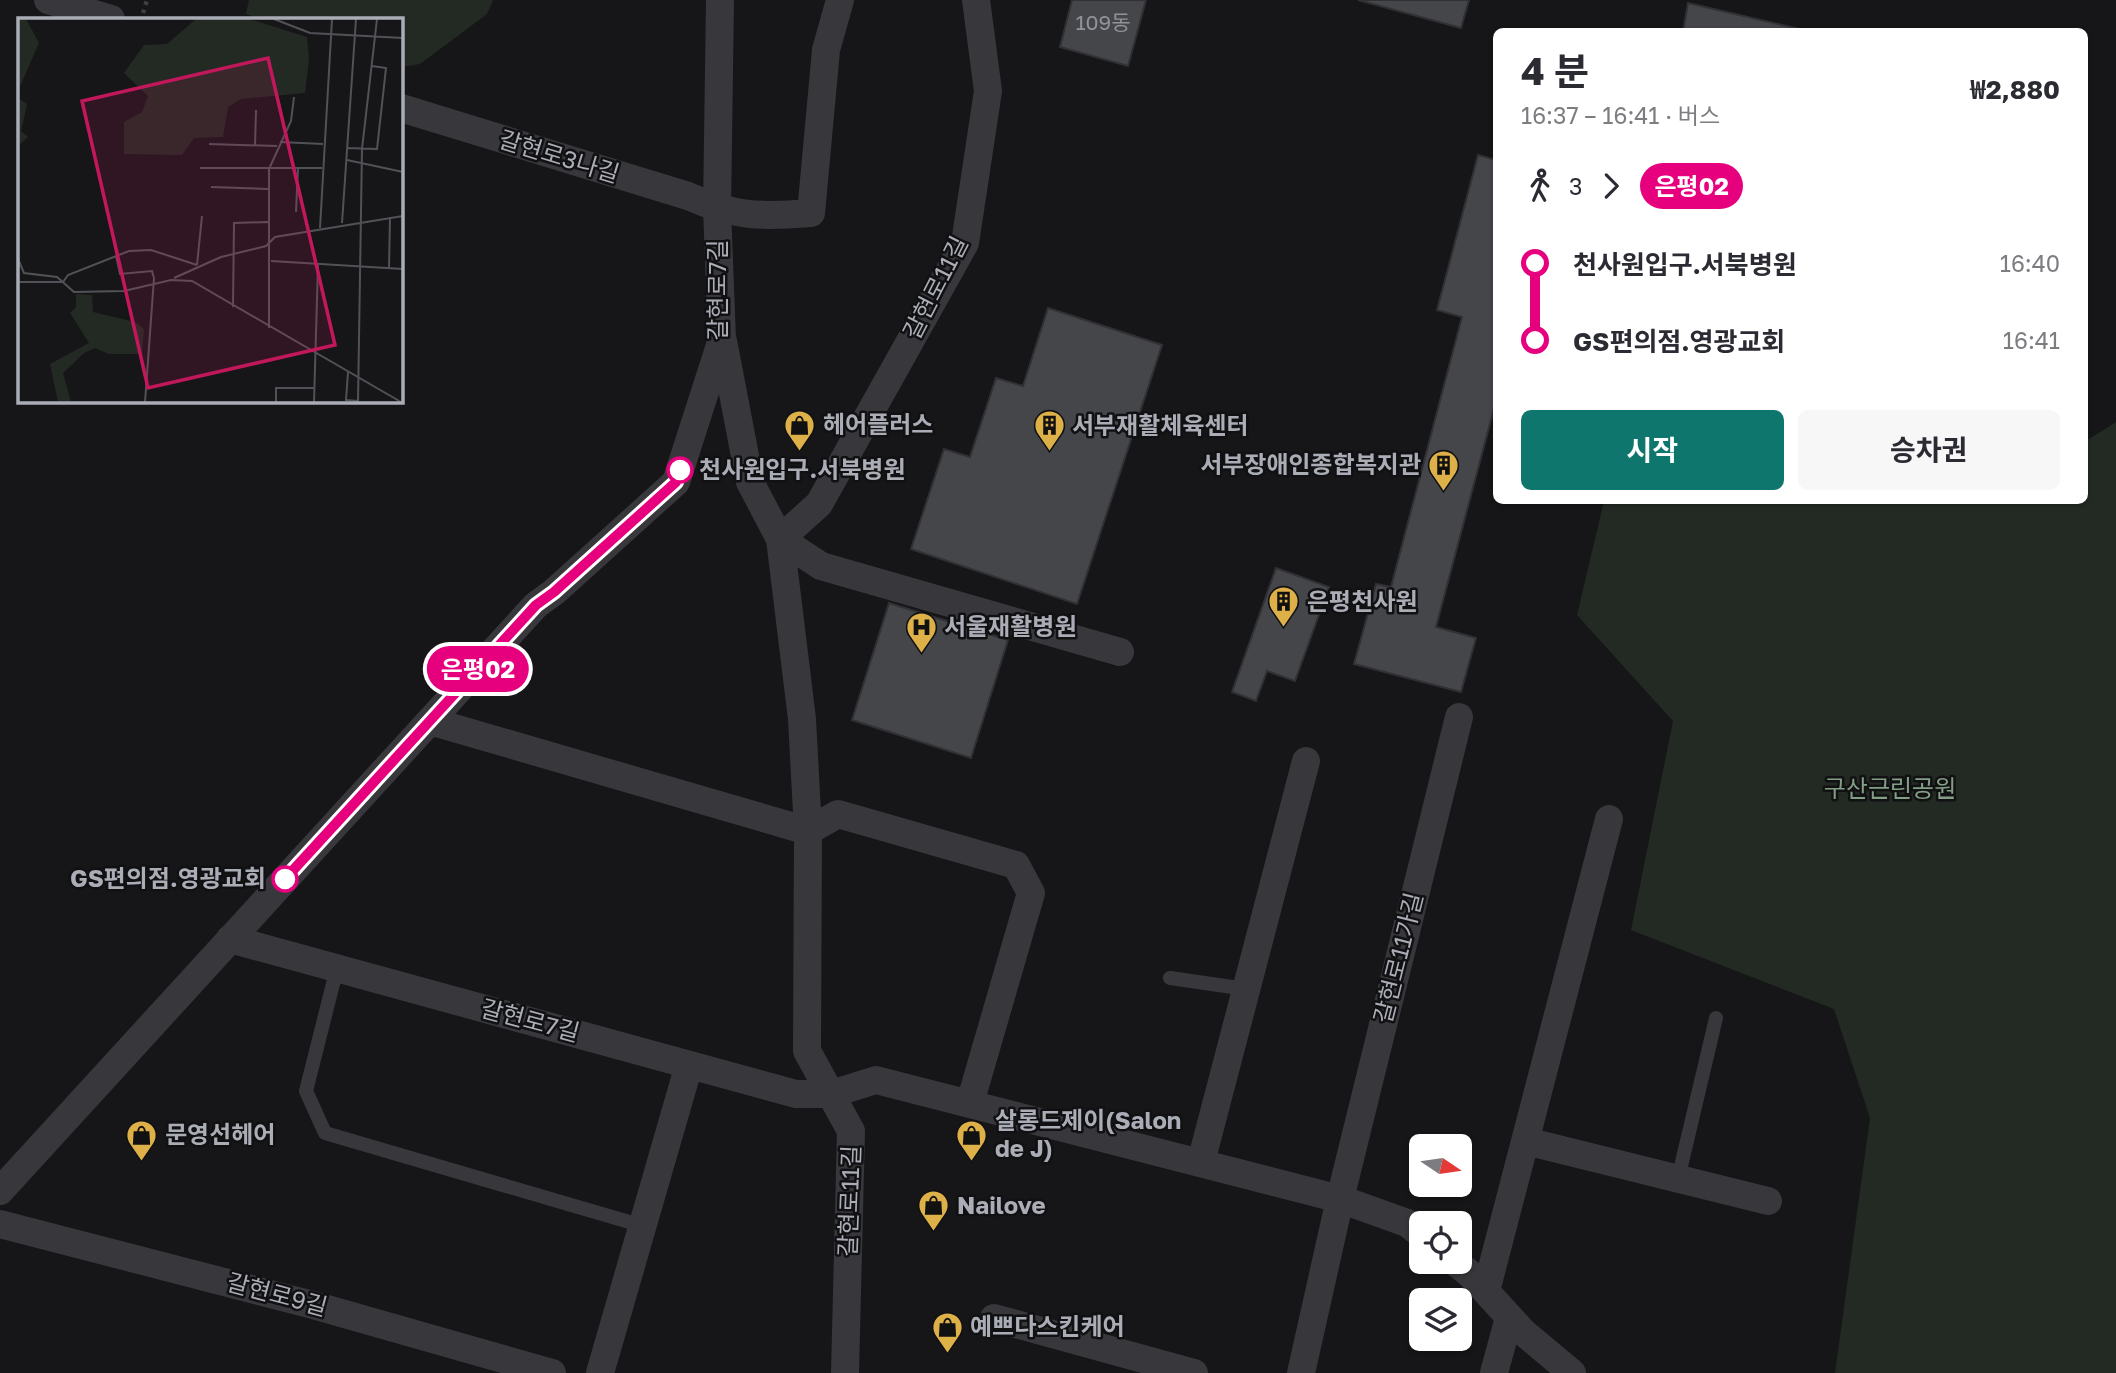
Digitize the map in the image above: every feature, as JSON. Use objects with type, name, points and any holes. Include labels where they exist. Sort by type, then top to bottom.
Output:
[{"type":"street","points":[[48,0],[108,18]]},
{"type":"street","name":"갈현로7길","points":[[0,1191],[536,605],[554,592],[676,482],[722,339],[716,209],[720,0]]},
{"type":"street","name":"갈현로3나길","points":[[402,108],[688,196],[716,209],[761,216],[810,213],[826,50],[840,0]]},
{"type":"street","name":"갈현로11길","points":[[780,539],[819,504],[965,243],[988,91],[976,0]]},
{"type":"street","name":"갈현로11길","points":[[722,339],[750,482],[780,539],[802,719],[807,831],[807,1051],[851,1131],[845,1373]]},
{"type":"street","points":[[780,539],[821,566],[1121,652]]},
{"type":"street","name":"갈현로11가길","points":[[1301,1373],[1340,1199],[1459,717]]},
{"type":"street","points":[[430,721],[807,831],[838,814],[1016,865],[1031,893],[970,1103]]},
{"type":"street","points":[[1201,1162],[1306,761]]},
{"type":"street","points":[[1486,1292],[1609,819]]},
{"type":"street","name":"갈현로7길","points":[[230,939],[796,1094],[831,1094]]},
{"type":"street","points":[[600,1373],[689,1065]]},
{"type":"street","points":[[831,1094],[876,1080],[1340,1199],[1409,1225]]},
{"type":"street","points":[[1525,1141],[1768,1201]]},
{"type":"street","name":"갈현로9길","points":[[0,1224],[300,1301],[552,1373]]},
{"type":"street","points":[[1467,1274],[1523,1332],[1572,1373]]},
{"type":"street","points":[[994,1318],[1194,1373]]},
{"type":"street","points":[[1494,1373],[1509,1318]]},
{"type":"lane","points":[[337,968],[306,1091],[325,1133],[643,1226]]},
{"type":"lane","points":[[1170,978],[1246,989]]},
{"type":"lane","points":[[1678,1179],[1716,1018]]},
{"type":"green space","points":[[249,0],[493,0],[487,14],[420,64],[402,67],[402,18],[258,18],[246,14]]},
{"type":"green space","name":"구산근린공원","points":[[2116,422],[2116,1373],[1835,1373],[1870,1118],[1834,1009],[1631,930],[1673,721],[1577,615],[1603,504],[2088,504],[2088,440]]},
{"type":"building","points":[[1072,0],[1146,0],[1128,66],[1060,47]]},
{"type":"building","points":[[1358,0],[1469,0],[1461,28]]},
{"type":"building","points":[[1688,3],[1795,28],[1684,28]]},
{"type":"building","name":"서부장애인종합복지관","points":[[1478,155],[1493,159],[1493,412],[1436,627],[1476,638],[1461,692],[1354,664],[1376,584],[1391,587],[1462,317],[1437,310]]},
{"type":"building","name":"서부재활체육센터","points":[[1048,308],[1162,345],[1077,604],[911,549],[944,449],[970,457],[996,378],[1023,386]]},
{"type":"building","name":"은평천사원","points":[[1276,568],[1329,587],[1295,681],[1267,671],[1256,701],[1232,692]]},
{"type":"building","points":[[889,603],[1008,640],[971,758],[852,720]]},
{"type":"bus line","name":"은평02","points":[[285,879],[536,605],[554,592],[676,482],[680,470]]},
{"type":"place","name":"헤어플러스","points":[[800,452]]},
{"type":"place","name":"서부재활체육센터","points":[[1049,453]]},
{"type":"place","name":"천사원입구.서북병원","points":[[680,470]]},
{"type":"place","name":"서부장애인종합복지관","points":[[1444,492]]},
{"type":"place","name":"은평천사원","points":[[1284,629]]},
{"type":"place","name":"서울재활병원","points":[[921,654]]},
{"type":"place","name":"GS편의점.영광교회","points":[[285,879]]},
{"type":"place","name":"문영선헤어","points":[[142,1162]]},
{"type":"place","name":"살롱드제이(Salon de J)","points":[[972,1162]]},
{"type":"place","name":"Nailove","points":[[934,1233]]},
{"type":"place","name":"예쁘다스킨케어","points":[[947,1354]]}]
